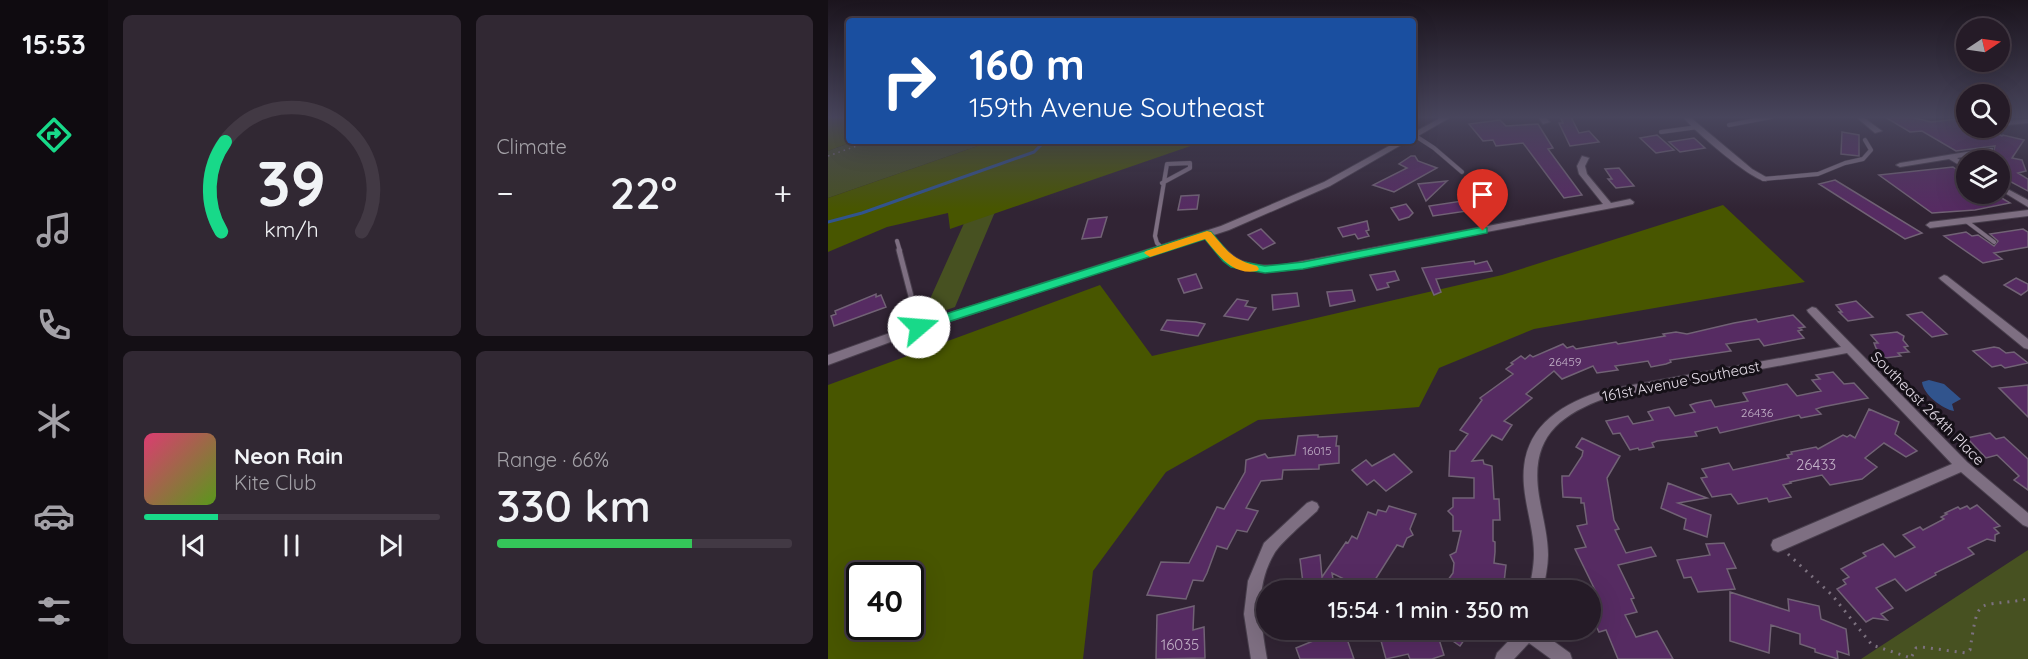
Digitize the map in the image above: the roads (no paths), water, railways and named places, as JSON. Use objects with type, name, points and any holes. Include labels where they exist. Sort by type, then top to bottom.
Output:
[{"type":"street","points":[[828,360],[919,327],[1207,234],[1327,184],[1391,148]]},
{"type":"street","points":[[1723,148],[1749,171],[1763,179]]},
{"type":"street","points":[[1900,165],[1956,156]]},
{"type":"street","points":[[1951,157],[1956,160]]},
{"type":"street","points":[[1585,158],[1581,166],[1583,174],[1609,206]]},
{"type":"street","points":[[2010,193],[2028,204]]},
{"type":"street","points":[[1207,234],[1235,264],[1251,269],[1281,268],[1630,202]]},
{"type":"street","points":[[1930,225],[2028,213]]},
{"type":"street","points":[[1944,278],[2028,345]]},
{"type":"street","name":"Southeast 264th Place","points":[[1812,310],[1962,466],[2028,521]]},
{"type":"street","name":"161st Avenue Southeast","points":[[1538,580],[1541,555],[1530,475],[1535,444],[1548,424],[1567,409],[1605,394],[1849,349]]},
{"type":"street","points":[[1778,545],[1962,466]]},
{"type":"street","points":[[1259,659],[1251,614],[1255,581],[1269,548],[1312,507]]},
{"type":"street","points":[[1503,659],[1521,640]]},
{"type":"street","points":[[1539,640],[1564,659]]},
{"type":"lane","points":[[1433,148],[1462,172]]},
{"type":"lane","points":[[1763,179],[1818,174],[1845,163],[1863,159],[1870,150],[1869,148]]},
{"type":"lane","points":[[1162,183],[1190,168],[1190,163],[1167,164],[1162,183],[1155,236],[1157,243],[1163,249]]},
{"type":"lane","points":[[1966,221],[1994,242]]},
{"type":"lane","points":[[897,241],[919,327]]},
{"type":"water","points":[[1929,380],[1944,384],[1961,399],[1952,404],[1954,411],[1929,396],[1922,382]]},
{"type":"waterway","points":[[828,222],[862,213],[1034,152],[1038,148]]}]
